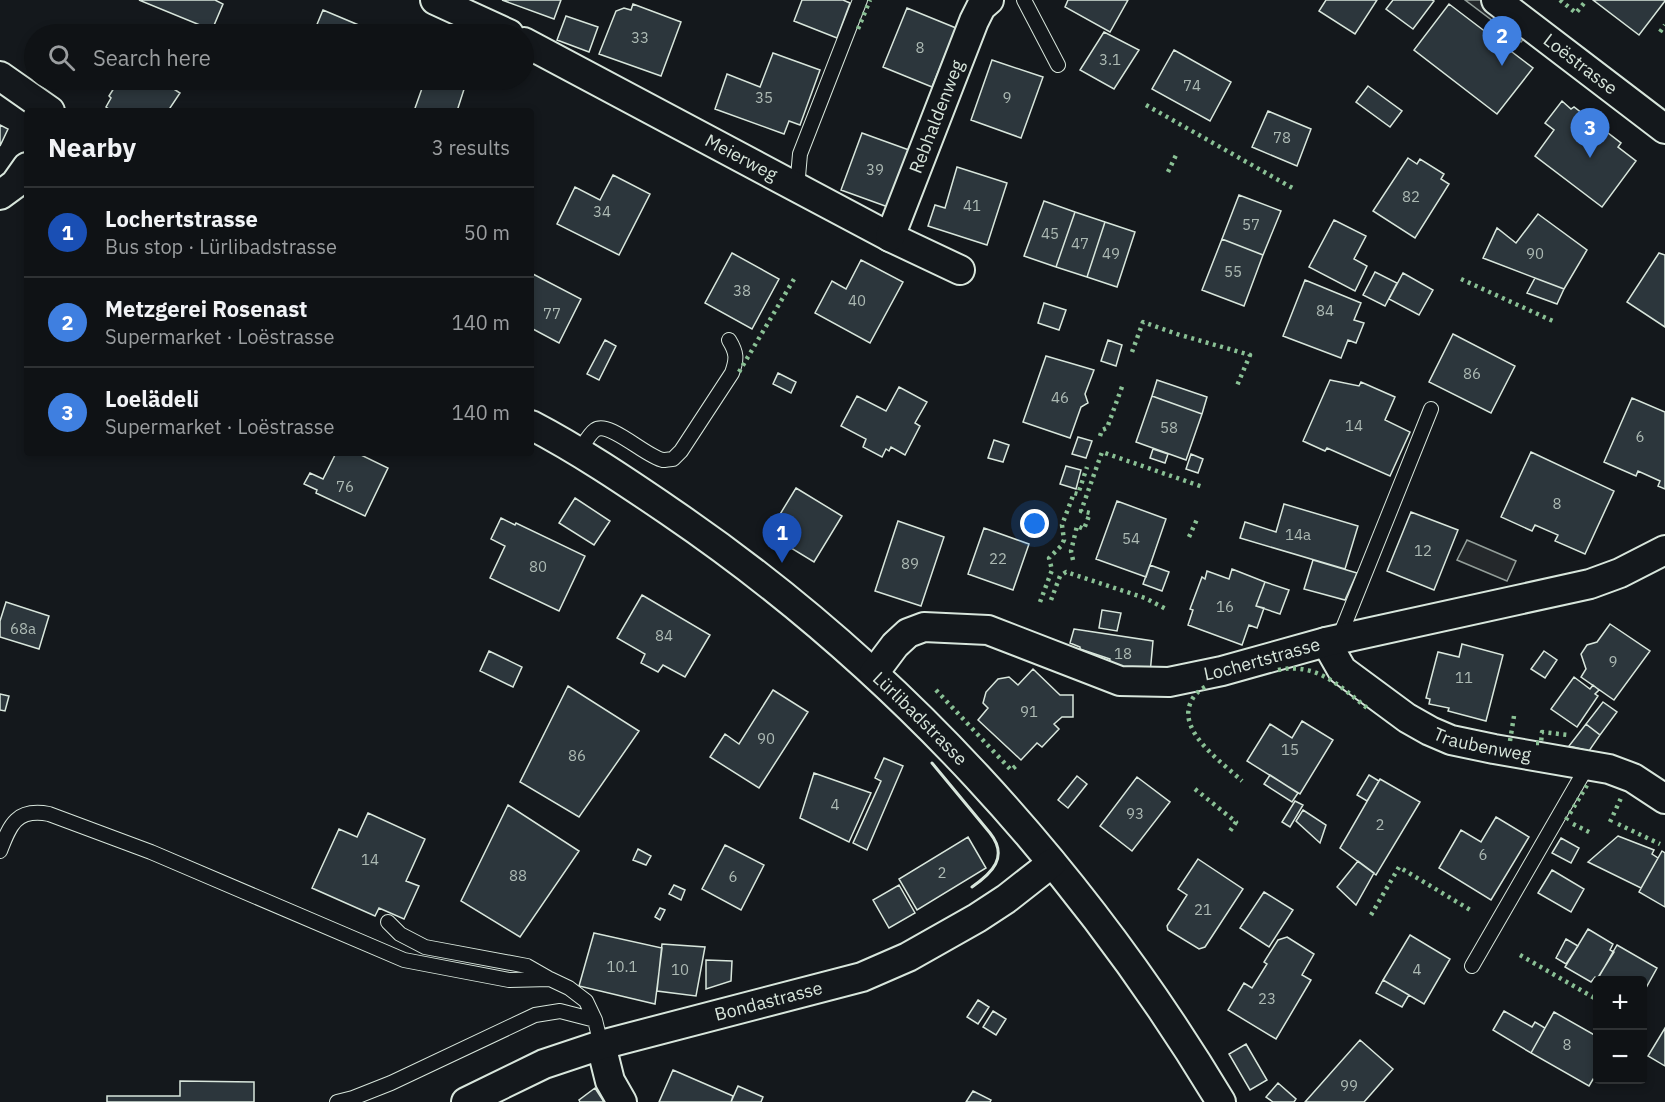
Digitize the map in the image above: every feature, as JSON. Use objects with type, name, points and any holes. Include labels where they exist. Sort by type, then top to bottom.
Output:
[{"type":"street","name":"Rebhaldenweg","points":[[890,237],[974,21],[981,7],[989,0]]},
{"type":"street","name":"Loëstrasse","points":[[1496,0],[1665,129]]},
{"type":"street","points":[[439,1],[488,24]]},
{"type":"street","name":"Meierweg","points":[[534,47],[890,237],[960,270]]},
{"type":"street","points":[[0,76],[46,108]]},
{"type":"street","points":[[0,195],[15,184],[24,171]]},
{"type":"street","name":"Lürlibadstrasse","points":[[534,427],[635,488],[719,545],[774,588],[874,673],[967,765],[1052,862],[1128,959],[1221,1102]]},
{"type":"street","name":"Lochertstrasse","points":[[874,673],[895,645],[908,633],[924,627],[988,630],[1120,681],[1169,682],[1222,671],[1332,641],[1590,584],[1620,573],[1665,550]]},
{"type":"street","name":"Traubenweg","points":[[1332,641],[1342,670],[1407,718],[1430,731],[1451,740],[1609,769],[1633,778],[1665,799]]},
{"type":"street","name":"Bondastrasse","points":[[466,1102],[544,1064],[598,1032],[862,977],[908,957],[978,918],[1052,862]]},
{"type":"street","points":[[598,1032],[610,1080],[622,1102]]},
{"type":"lane","points":[[797,188],[800,154],[860,0]]},
{"type":"lane","points":[[1024,0],[1058,65]]},
{"type":"lane","points":[[578,453],[594,430],[602,428],[611,430],[663,460],[672,459],[681,452],[732,373],[736,352],[729,340]]},
{"type":"lane","points":[[1332,641],[1431,409]]},
{"type":"lane","points":[[1472,966],[1588,765]]},
{"type":"lane","points":[[0,851],[10,826],[16,818],[38,812],[49,813],[151,852],[404,960],[509,980],[550,979]]},
{"type":"lane","points":[[388,922],[400,934],[424,947],[527,966],[569,988],[586,1001],[598,1032]]},
{"type":"lane","points":[[337,1102],[391,1083],[535,1016],[561,1011],[598,1032]]},
{"type":"shaded area","points":[[1465,0],[1482,0],[1528,34],[1521,42]]},
{"type":"shaded area","points":[[1467,540],[1516,561],[1507,581],[1457,560]]},
{"type":"building","points":[[139,0],[215,0],[223,4],[215,24],[197,24]]},
{"type":"building","points":[[502,0],[561,0],[554,19]]},
{"type":"building","points":[[802,0],[843,0],[850,3],[837,38],[794,21]]},
{"type":"building","points":[[1068,0],[1128,0],[1110,32],[1065,7]]},
{"type":"building","points":[[1326,0],[1377,0],[1355,34],[1319,11]]},
{"type":"building","points":[[1393,0],[1434,1],[1413,29],[1386,9]]},
{"type":"building","points":[[1593,0],[1665,0],[1665,1],[1639,35]]},
{"type":"building","points":[[633,4],[681,22],[661,76],[599,54],[616,11],[624,8],[631,10]]},
{"type":"building","points":[[1449,4],[1533,68],[1497,114],[1414,50]]},
{"type":"building","points":[[907,8],[956,28],[932,87],[883,67]]},
{"type":"building","points":[[323,10],[356,24],[317,24]]},
{"type":"building","points":[[566,16],[598,27],[589,52],[557,40]]},
{"type":"building","points":[[1104,32],[1139,50],[1114,89],[1080,70]]},
{"type":"building","points":[[1174,50],[1231,82],[1210,121],[1152,89]]},
{"type":"building","points":[[773,53],[820,70],[800,125],[789,121],[784,134],[715,109],[727,74],[760,87]]},
{"type":"building","points":[[992,60],[1043,77],[1021,138],[971,120]]},
{"type":"building","points":[[1368,86],[1402,111],[1390,127],[1356,102]]},
{"type":"building","points":[[113,90],[175,90],[180,93],[170,108],[108,108],[111,98],[109,96]]},
{"type":"building","points":[[421,90],[464,90],[458,108],[415,108]]},
{"type":"building","points":[[1562,101],[1571,109],[1574,107],[1621,143],[1618,147],[1636,161],[1602,207],[1535,156],[1554,130],[1545,123]]},
{"type":"building","points":[[1268,111],[1311,129],[1297,166],[1252,147]]},
{"type":"building","points":[[0,125],[8,129],[0,146]]},
{"type":"building","points":[[862,133],[909,150],[888,207],[841,190]]},
{"type":"building","points":[[1408,158],[1417,164],[1420,159],[1444,174],[1441,179],[1449,184],[1415,238],[1373,211]]},
{"type":"building","points":[[957,167],[1007,183],[987,245],[928,226],[935,205],[945,208]]},
{"type":"building","points":[[613,175],[650,194],[619,255],[557,224],[575,187],[600,200]]},
{"type":"building","points":[[1239,195],[1281,211],[1263,255],[1222,239]]},
{"type":"building","points":[[1044,201],[1075,212],[1056,267],[1024,256]]},
{"type":"building","points":[[1075,212],[1105,222],[1087,277],[1056,267]]},
{"type":"building","points":[[1538,214],[1587,250],[1564,289],[1483,258],[1497,228],[1516,243]]},
{"type":"building","points":[[1334,220],[1366,236],[1354,259],[1367,266],[1355,291],[1309,267]]},
{"type":"building","points":[[1105,222],[1135,232],[1117,287],[1087,277]]},
{"type":"building","points":[[1222,239],[1263,255],[1244,306],[1202,290]]},
{"type":"building","points":[[732,253],[779,279],[752,329],[705,303]]},
{"type":"building","points":[[1659,253],[1665,255],[1665,327],[1627,302]]},
{"type":"building","points":[[861,260],[903,282],[870,343],[815,313],[832,281],[846,289]]},
{"type":"building","points":[[1375,272],[1397,283],[1385,306],[1363,295]]},
{"type":"building","points":[[1403,273],[1433,290],[1419,315],[1389,299]]},
{"type":"building","points":[[534,275],[581,299],[559,343],[534,330]]},
{"type":"building","points":[[1535,278],[1564,289],[1557,304],[1527,293]]},
{"type":"building","points":[[1305,280],[1361,303],[1354,320],[1364,323],[1356,343],[1348,340],[1341,358],[1283,336]]},
{"type":"building","points":[[1044,303],[1066,310],[1059,330],[1038,323]]},
{"type":"building","points":[[1453,334],[1515,366],[1491,413],[1429,382]]},
{"type":"building","points":[[605,340],[616,346],[599,380],[587,374]]},
{"type":"building","points":[[1108,340],[1122,345],[1116,366],[1101,361]]},
{"type":"building","points":[[1046,356],[1094,370],[1085,394],[1088,403],[1081,407],[1070,438],[1023,422]]},
{"type":"building","points":[[778,373],[796,382],[791,393],[773,384]]},
{"type":"building","points":[[1157,380],[1207,397],[1202,414],[1152,396]]},
{"type":"building","points":[[1330,380],[1359,386],[1361,382],[1395,397],[1385,420],[1410,432],[1390,476],[1327,448],[1325,451],[1303,441]]},
{"type":"building","points":[[899,387],[927,402],[915,423],[920,426],[905,455],[891,447],[889,451],[886,449],[882,457],[863,447],[866,439],[841,426],[857,396],[886,411]]},
{"type":"building","points":[[1152,396],[1202,414],[1186,460],[1136,442]]},
{"type":"building","points":[[1632,398],[1665,412],[1665,489],[1658,486],[1660,481],[1638,471],[1636,476],[1604,462]]},
{"type":"building","points":[[1078,437],[1092,441],[1086,458],[1072,454]]},
{"type":"building","points":[[994,440],[1009,445],[1003,462],[988,458]]},
{"type":"building","points":[[1153,449],[1168,454],[1165,463],[1150,458]]},
{"type":"building","points":[[1531,452],[1614,491],[1585,554],[1555,541],[1558,535],[1535,525],[1532,531],[1501,517]]},
{"type":"building","points":[[1191,454],[1203,459],[1198,473],[1186,469]]},
{"type":"building","points":[[334,456],[363,456],[388,468],[365,516],[316,493],[317,490],[304,484],[310,473],[323,479]]},
{"type":"building","points":[[1066,466],[1081,470],[1076,489],[1060,484]]},
{"type":"building","points":[[796,488],[842,516],[814,562],[768,534]]},
{"type":"building","points":[[575,498],[610,521],[594,545],[559,523]]},
{"type":"building","points":[[1117,501],[1166,519],[1146,577],[1096,559]]},
{"type":"building","points":[[1284,504],[1358,526],[1345,569],[1240,538],[1245,522],[1276,532]]},
{"type":"building","points":[[1411,512],[1458,530],[1434,590],[1387,571]]},
{"type":"building","points":[[501,518],[585,556],[559,611],[490,578],[505,546],[491,539]]},
{"type":"building","points":[[898,521],[944,537],[921,606],[875,591]]},
{"type":"building","points":[[984,528],[1029,544],[1013,590],[968,574]]},
{"type":"building","points":[[1313,560],[1357,573],[1345,600],[1304,589]]},
{"type":"building","points":[[1150,565],[1169,572],[1162,591],[1143,584]]},
{"type":"building","points":[[1232,569],[1265,582],[1256,606],[1264,608],[1257,628],[1249,625],[1242,645],[1188,625],[1193,610],[1190,609],[1202,577],[1205,579],[1207,571],[1229,579]]},
{"type":"building","points":[[1265,582],[1289,590],[1280,614],[1256,606]]},
{"type":"building","points":[[642,595],[710,635],[685,677],[663,665],[658,672],[641,663],[645,654],[617,638]]},
{"type":"building","points":[[6,602],[49,616],[39,649],[0,637],[0,621]]},
{"type":"building","points":[[1102,610],[1121,613],[1117,631],[1099,628]]},
{"type":"building","points":[[1610,624],[1650,651],[1614,700],[1581,677],[1586,669],[1581,654],[1587,645],[1597,642]]},
{"type":"building","points":[[1074,629],[1153,641],[1150,674],[1108,667],[1110,659],[1080,649],[1070,643]]},
{"type":"building","points":[[1462,644],[1503,655],[1486,721],[1448,711],[1449,708],[1429,704],[1430,699],[1426,698],[1438,652],[1459,657]]},
{"type":"building","points":[[489,651],[522,667],[513,687],[480,671]]},
{"type":"building","points":[[1544,651],[1557,660],[1545,678],[1531,669]]},
{"type":"building","points":[[1033,669],[1060,695],[1073,695],[1073,717],[1062,717],[1054,724],[1059,729],[1042,747],[1037,743],[1021,760],[978,720],[988,708],[983,703],[986,692],[998,679],[1009,677],[1018,685]]},
{"type":"building","points":[[1574,677],[1590,689],[1593,685],[1599,690],[1595,694],[1598,696],[1577,727],[1551,709]]},
{"type":"building","points":[[568,686],[639,731],[579,817],[520,782]]},
{"type":"building","points":[[773,690],[808,712],[759,788],[710,757],[725,734],[739,744]]},
{"type":"building","points":[[0,694],[9,696],[5,711],[0,710]]},
{"type":"building","points":[[1603,702],[1617,712],[1600,735],[1586,724]]},
{"type":"building","points":[[1302,721],[1333,740],[1300,794],[1247,761],[1270,724],[1292,738]]},
{"type":"building","points":[[1586,724],[1600,735],[1589,751],[1569,746]]},
{"type":"building","points":[[884,758],[903,766],[867,850],[853,843],[881,781],[875,778]]},
{"type":"building","points":[[814,773],[871,793],[849,842],[800,818]]},
{"type":"building","points":[[1270,775],[1298,793],[1292,802],[1264,784]]},
{"type":"building","points":[[1369,775],[1379,781],[1367,801],[1357,795]]},
{"type":"building","points":[[1077,776],[1087,784],[1068,808],[1058,800]]},
{"type":"building","points":[[1137,777],[1170,802],[1132,851],[1100,826]]},
{"type":"building","points":[[1380,779],[1420,802],[1376,875],[1340,848]]},
{"type":"building","points":[[1295,801],[1303,805],[1290,827],[1282,822]]},
{"type":"building","points":[[508,805],[579,851],[520,937],[461,901]]},
{"type":"building","points":[[1303,810],[1326,825],[1320,843],[1296,821]]},
{"type":"building","points":[[368,813],[425,839],[406,881],[419,886],[404,919],[379,908],[375,916],[312,888],[339,829],[357,837]]},
{"type":"building","points":[[1496,817],[1529,837],[1491,900],[1439,868],[1461,830],[1481,842]]},
{"type":"building","points":[[1618,836],[1654,850],[1652,854],[1658,858],[1641,888],[1588,862]]},
{"type":"building","points":[[968,837],[986,868],[917,910],[899,879]]},
{"type":"building","points":[[1561,838],[1579,848],[1571,863],[1552,853]]},
{"type":"building","points":[[725,845],[764,865],[741,910],[702,889]]},
{"type":"building","points":[[638,849],[651,856],[646,865],[633,860]]},
{"type":"building","points":[[1662,851],[1665,853],[1665,907],[1639,892]]},
{"type":"building","points":[[1198,859],[1243,889],[1205,947],[1199,949],[1168,930],[1167,926],[1187,895],[1178,889]]},
{"type":"building","points":[[1358,861],[1374,873],[1356,905],[1337,887]]},
{"type":"building","points":[[1552,870],[1584,889],[1571,912],[1538,893]]},
{"type":"building","points":[[674,885],[685,890],[681,900],[669,894]]},
{"type":"building","points":[[899,885],[915,913],[889,928],[873,900]]},
{"type":"building","points":[[1264,892],[1293,910],[1269,947],[1240,928]]},
{"type":"building","points":[[660,908],[665,910],[660,920],[655,917]]},
{"type":"building","points":[[1588,929],[1613,944],[1610,950],[1614,952],[1599,976],[1593,976],[1591,982],[1565,967]]},
{"type":"building","points":[[594,933],[662,948],[655,1004],[579,986]]},
{"type":"building","points":[[1410,935],[1450,959],[1424,1004],[1383,980]]},
{"type":"building","points":[[1287,937],[1314,954],[1302,975],[1311,980],[1276,1039],[1228,1010],[1244,983],[1252,988],[1267,964],[1264,962],[1278,940]]},
{"type":"building","points":[[1566,939],[1578,946],[1566,964],[1556,958]]},
{"type":"building","points":[[662,944],[705,947],[696,996],[657,991]]},
{"type":"building","points":[[1617,945],[1657,968],[1647,986],[1647,976],[1599,976]]},
{"type":"building","points":[[706,960],[732,961],[731,981],[706,989]]},
{"type":"building","points":[[1383,980],[1409,995],[1402,1007],[1376,993]]},
{"type":"building","points":[[978,1000],[989,1007],[978,1024],[967,1017]]},
{"type":"building","points":[[993,1011],[1006,1019],[996,1035],[983,1027]]},
{"type":"building","points":[[1504,1011],[1532,1027],[1535,1022],[1545,1028],[1531,1053],[1493,1030]]},
{"type":"building","points":[[1554,1012],[1593,1034],[1593,1079],[1589,1086],[1531,1053]]},
{"type":"building","points":[[1665,1028],[1665,1066],[1648,1056]]},
{"type":"building","points":[[1360,1040],[1393,1069],[1364,1102],[1305,1102]]},
{"type":"building","points":[[1246,1044],[1267,1080],[1250,1090],[1229,1054]]},
{"type":"building","points":[[673,1070],[733,1096],[731,1102],[659,1102]]},
{"type":"building","points":[[180,1081],[254,1082],[254,1102],[107,1102],[107,1096],[180,1096]]},
{"type":"building","points":[[1278,1083],[1296,1099],[1294,1102],[1273,1102],[1266,1097]]},
{"type":"building","points":[[738,1086],[763,1097],[761,1102],[731,1102]]},
{"type":"building","points":[[595,1088],[604,1102],[580,1102],[579,1100]]},
{"type":"building","points":[[973,1091],[991,1100],[990,1102],[966,1102]]},
{"type":"hedge","points":[[858,29],[870,0]]},
{"type":"hedge","points":[[1560,0],[1576,13],[1585,2]]},
{"type":"hedge","points":[[1660,32],[1665,25]]},
{"type":"hedge","points":[[1146,105],[1296,190]]},
{"type":"hedge","points":[[1168,172],[1177,153]]},
{"type":"hedge","points":[[739,372],[794,279]]},
{"type":"hedge","points":[[1461,279],[1555,322]]},
{"type":"hedge","points":[[1132,352],[1143,322],[1180,335]]},
{"type":"hedge","points":[[1184,336],[1250,355],[1236,388]]},
{"type":"hedge","points":[[1100,436],[1102,430],[1107,428],[1123,384]]},
{"type":"hedge","points":[[1073,560],[1071,551],[1077,526],[1084,529],[1090,513],[1081,511],[1102,452],[1203,487]]},
{"type":"hedge","points":[[1040,602],[1052,570],[1049,558],[1064,540],[1062,525],[1074,493],[1078,494],[1087,467]]},
{"type":"hedge","points":[[1189,537],[1198,517]]},
{"type":"hedge","points":[[1051,600],[1060,576],[1066,572],[1145,598],[1166,609]]},
{"type":"hedge","points":[[1278,670],[1292,668],[1316,673],[1337,684],[1367,708]]},
{"type":"hedge","points":[[1205,687],[1196,694],[1190,704],[1188,715],[1191,726],[1205,747],[1242,781]]},
{"type":"hedge","points":[[936,690],[1011,770],[1017,765]]},
{"type":"hedge","points":[[1510,741],[1514,716]]},
{"type":"hedge","points":[[1536,743],[1541,743],[1542,732],[1568,735]]},
{"type":"hedge","points":[[1566,820],[1589,782]]},
{"type":"hedge","points":[[1195,789],[1236,822],[1228,834]]},
{"type":"hedge","points":[[1610,822],[1621,798]]},
{"type":"hedge","points":[[1573,824],[1591,833]]},
{"type":"hedge","points":[[1618,824],[1660,844]]},
{"type":"hedge","points":[[1371,915],[1399,867],[1472,911]]},
{"type":"hedge","points":[[1520,955],[1593,997]]},
{"type":"wall","points":[[932,763],[996,842],[998,850],[996,864],[972,887]]},
{"type":"place","name":"Metzgerei Rosenast","points":[[1502,66]]},
{"type":"place","name":"Loelädeli","points":[[1590,158]]},
{"type":"place","name":"Lochertstrasse","points":[[782,563]]}]
